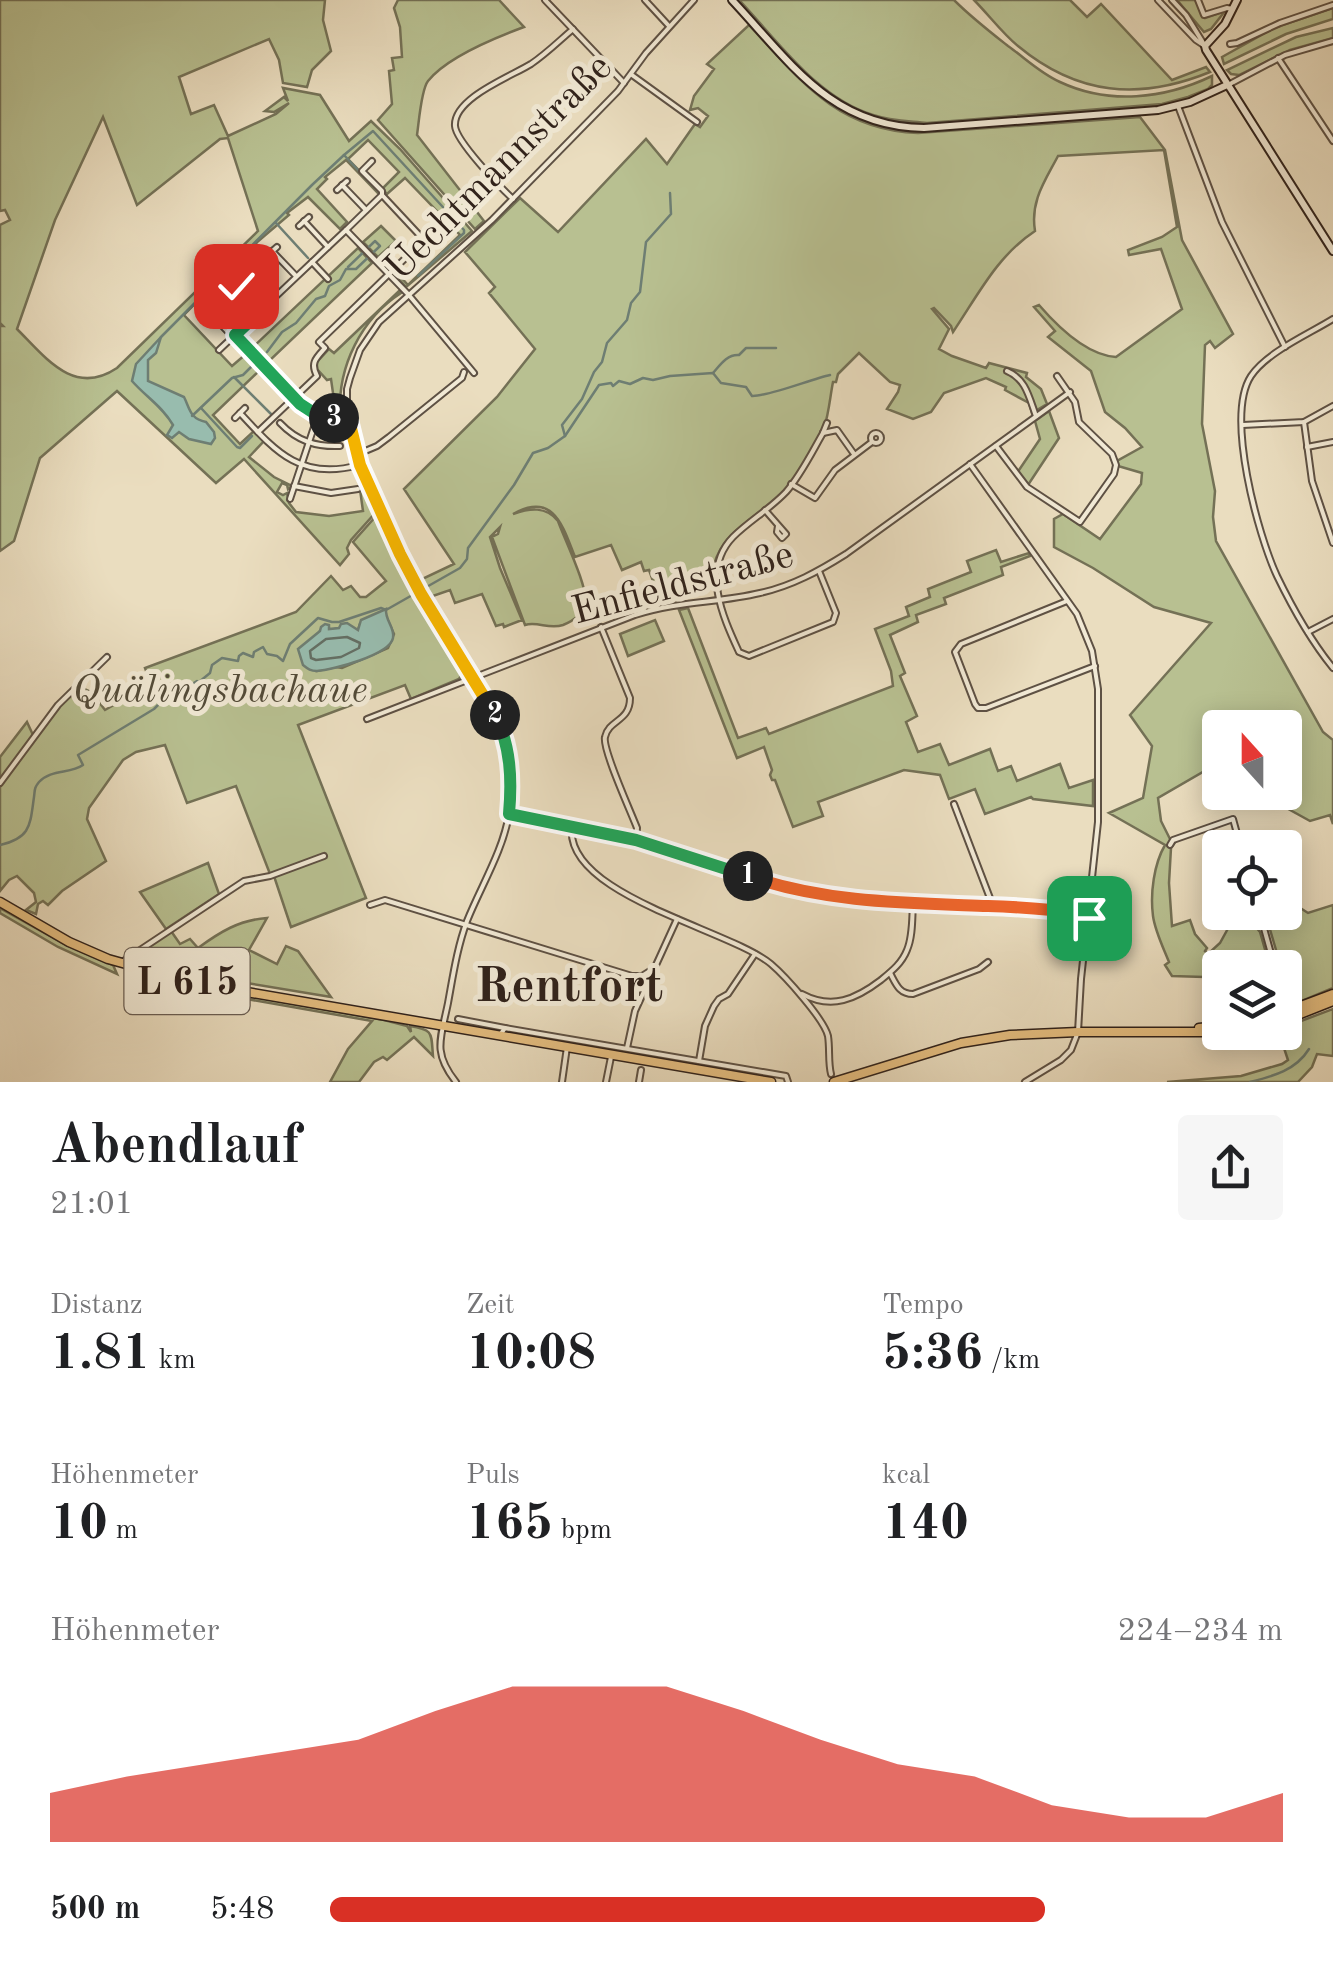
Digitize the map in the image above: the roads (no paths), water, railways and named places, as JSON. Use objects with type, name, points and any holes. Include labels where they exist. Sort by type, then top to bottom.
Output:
[{"type":"main road","points":[[732,0],[829,99],[861,117],[890,125],[924,128],[1180,109],[1208,96],[1225,82]]},
{"type":"main road","points":[[1237,0],[1205,46],[1333,251]]},
{"type":"main road","name":"L 615","points":[[0,902],[68,942],[120,963],[194,983],[443,1025],[502,1031],[567,1047],[772,1082]]},
{"type":"main road","points":[[1302,1008],[1333,997]]},
{"type":"main road","points":[[832,1078],[962,1043],[1025,1033],[1202,1030]]},
{"type":"street","points":[[546,0],[624,84]]},
{"type":"street","points":[[645,0],[669,26]]},
{"type":"street","name":"Uechtmannstraße","points":[[348,416],[350,378],[372,329],[477,235],[624,84],[694,0]]},
{"type":"street","points":[[1158,0],[1205,46]]},
{"type":"street","points":[[1172,0],[1205,46]]},
{"type":"street","points":[[1198,0],[1204,15],[1233,9]]},
{"type":"street","points":[[1230,44],[1333,5]]},
{"type":"street","points":[[512,199],[458,135],[454,122],[461,108],[486,88],[528,66],[573,29]]},
{"type":"street","points":[[1225,82],[1278,58],[1333,40]]},
{"type":"street","points":[[1278,58],[1333,141]]},
{"type":"street","points":[[631,74],[697,122]]},
{"type":"street","points":[[1180,109],[1222,222],[1285,348]]},
{"type":"street","points":[[372,161],[362,171],[424,240]]},
{"type":"street","points":[[342,186],[366,210]]},
{"type":"street","points":[[219,350],[382,196]]},
{"type":"street","points":[[304,221],[328,246]]},
{"type":"street","points":[[258,432],[318,376],[313,363],[325,348],[320,342],[441,228]]},
{"type":"street","points":[[346,230],[390,274],[474,372]]},
{"type":"street","points":[[272,251],[296,276]]},
{"type":"street","points":[[312,262],[328,279]]},
{"type":"street","points":[[241,281],[265,307]]},
{"type":"street","points":[[210,312],[307,410],[320,417],[348,416],[356,454],[387,526],[421,594],[498,721],[511,774],[509,814],[457,953],[439,1049],[441,1060],[456,1082]]},
{"type":"street","points":[[1333,320],[1256,370],[1244,396],[1242,423],[1250,489],[1276,574],[1333,668]]},
{"type":"street","points":[[1007,371],[1023,382],[1036,416]]},
{"type":"street","points":[[356,454],[383,442],[462,378],[464,372]]},
{"type":"street","points":[[996,446],[1027,486],[1080,522],[1114,474],[1116,465],[1112,454],[1079,422],[1075,402],[1058,376]]},
{"type":"street","name":"Enfieldstraße","points":[[367,719],[667,605],[760,593],[797,582],[846,554],[1070,392]]},
{"type":"street","points":[[1242,423],[1304,422],[1333,406]]},
{"type":"street","points":[[235,418],[243,411],[273,449],[302,465],[332,469],[360,465]]},
{"type":"street","points":[[290,499],[320,417]]},
{"type":"street","points":[[1304,422],[1312,481],[1333,544]]},
{"type":"street","points":[[280,423],[309,443],[340,446]]},
{"type":"street","points":[[819,571],[835,610],[832,624],[749,656],[738,650],[718,598],[716,566],[730,540],[791,484],[827,424]]},
{"type":"street","points":[[823,434],[837,430],[854,454]]},
{"type":"street","points":[[791,484],[815,498],[835,470],[872,442]]},
{"type":"street","points":[[1307,446],[1333,442]]},
{"type":"street","points":[[970,464],[1069,600],[1082,625],[1098,689],[1098,822],[1078,1032],[1071,1050],[1061,1060],[1025,1082]]},
{"type":"street","points":[[294,486],[331,493],[358,490]]},
{"type":"street","points":[[765,510],[778,526]]},
{"type":"street","points":[[1069,600],[960,644],[955,652],[972,696],[978,708],[986,708],[1095,666]]},
{"type":"street","points":[[1308,632],[1333,618]]},
{"type":"street","points":[[601,627],[630,698],[626,715],[608,730],[604,744],[637,828],[636,840]]},
{"type":"street","points":[[0,783],[58,705],[107,657]]},
{"type":"street","points":[[954,804],[993,906]]},
{"type":"street","points":[[509,814],[636,840],[800,891],[858,900],[1089,914]]},
{"type":"street","points":[[1170,846],[1173,840],[1233,819],[1236,830]]},
{"type":"street","points":[[572,826],[572,844],[610,885],[771,964],[826,1029],[832,1078]]},
{"type":"street","points":[[120,963],[244,881],[324,856]]},
{"type":"street","points":[[370,905],[385,900],[632,976],[653,970]]},
{"type":"street","points":[[798,992],[812,1000],[838,1002],[860,996],[890,973],[908,948],[913,902]]},
{"type":"street","points":[[627,1048],[635,1011],[676,920]]},
{"type":"street","points":[[699,1061],[704,1026],[714,1006],[728,994],[755,954]]},
{"type":"street","points":[[890,973],[899,990],[913,994],[988,962]]},
{"type":"street","points":[[458,1019],[502,1031],[786,1076],[788,1082]]},
{"type":"street","points":[[562,1082],[567,1047]]},
{"type":"street","points":[[606,1082],[611,1054]]},
{"type":"street","points":[[639,1082],[641,1070]]},
{"type":"water","points":[[161,337],[156,353],[148,360],[148,381],[184,397],[194,416],[214,432],[211,444],[189,439],[179,432],[172,438],[167,435],[173,425],[132,381],[136,364]]},
{"type":"water","points":[[386,609],[393,638],[382,650],[324,670],[313,671],[303,665],[298,649],[325,624],[329,629],[347,623],[358,630],[361,620]]},
{"type":"waterway","points":[[161,337],[312,185],[373,131],[464,230],[418,276]]},
{"type":"waterway","points":[[344,155],[359,171]]},
{"type":"waterway","points":[[0,845],[18,838],[27,829],[39,782],[83,765],[78,755],[154,709],[167,696],[199,682],[222,658],[238,661],[243,653],[253,657],[263,647],[267,654],[283,661],[290,644],[318,618],[339,622],[381,608],[386,610],[460,568],[467,559],[468,548],[533,453],[565,436],[562,425],[582,399],[602,362],[607,343],[627,320],[631,303],[640,292],[646,242],[671,214],[670,193]]},
{"type":"waterway","points":[[276,223],[308,258]]},
{"type":"waterway","points":[[267,352],[316,299],[325,296],[346,269],[356,269],[380,246],[375,241]]},
{"type":"waterway","points":[[348,267],[374,242]]},
{"type":"waterway","points":[[216,285],[245,317]]},
{"type":"waterway","points":[[713,373],[727,358],[746,348],[776,348]]},
{"type":"waterway","points":[[192,416],[232,378],[243,375],[253,365]]},
{"type":"waterway","points":[[565,436],[599,385],[713,373],[721,383],[746,387],[752,396],[830,375]]},
{"type":"waterway","points":[[234,377],[271,414]]},
{"type":"waterway","points":[[201,408],[237,447],[252,436]]},
{"type":"waterway","points":[[1250,1082],[1291,1067],[1309,1049]]},
{"type":"district","name":"Rentfort","points":[[569,983]]},
{"type":"park label","name":"Quälingsbachaue","points":[[220,688]]}]
